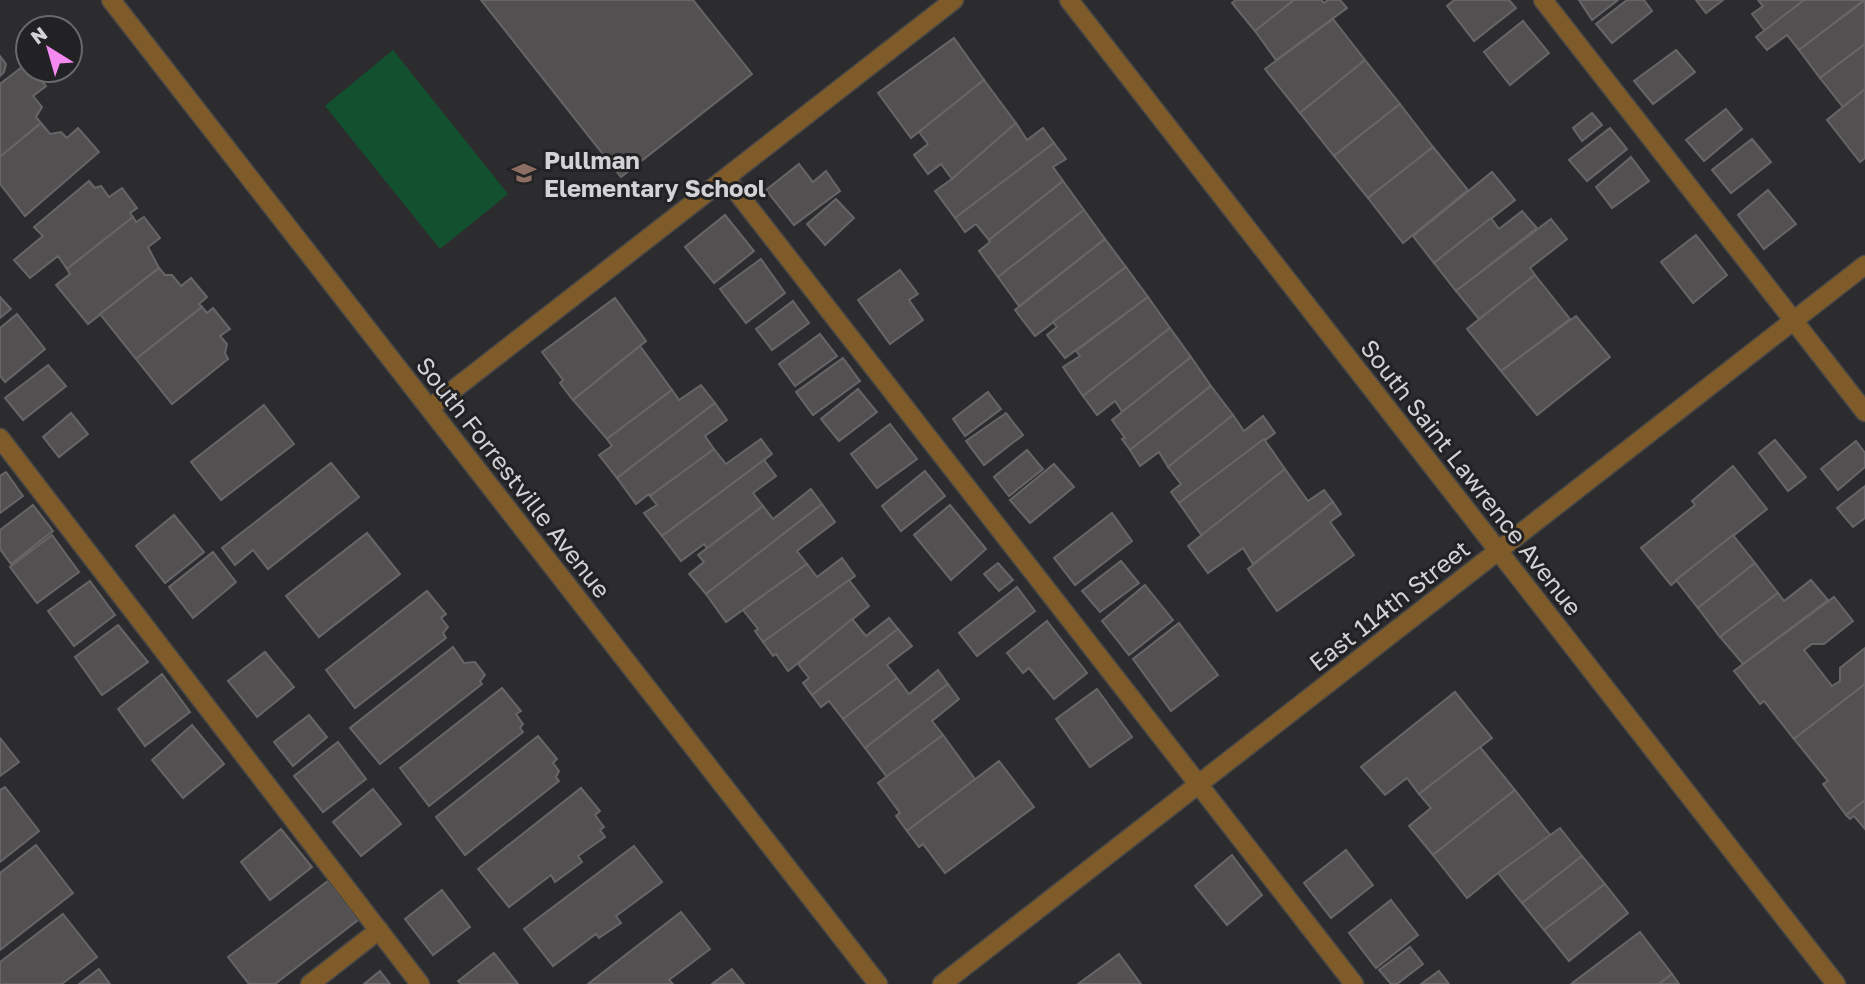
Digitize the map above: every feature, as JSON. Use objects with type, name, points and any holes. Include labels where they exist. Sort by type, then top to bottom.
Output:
[{"type":"street","name":"South Forrestville Avenue","points":[[111,0],[878,984]]},
{"type":"street","points":[[430,408],[954,0]]},
{"type":"street","name":"South Saint Lawrence Avenue","points":[[1069,0],[1836,984]]},
{"type":"street","points":[[1543,0],[1865,412]]},
{"type":"street","points":[[726,178],[1354,984]]},
{"type":"street","name":"East 114th Street","points":[[942,984],[1865,265]]},
{"type":"street","points":[[0,438],[420,984]]},
{"type":"street","points":[[310,984],[379,930]]},
{"type":"green space","points":[[393,50],[508,194],[440,249],[325,106]]},
{"type":"building","points":[[481,0],[693,0],[752,74],[621,177]]},
{"type":"building","points":[[1236,0],[1294,0],[1255,31],[1232,3]]},
{"type":"building","points":[[1294,0],[1321,0],[1324,3],[1328,0],[1340,0],[1347,8],[1276,60],[1255,31]]},
{"type":"building","points":[[1454,0],[1509,0],[1516,8],[1474,41],[1447,6]]},
{"type":"building","points":[[1579,0],[1618,0],[1592,20]]},
{"type":"building","points":[[1627,0],[1644,0],[1652,11],[1612,43],[1596,24]]},
{"type":"building","points":[[1696,0],[1723,0],[1706,13]]},
{"type":"building","points":[[1758,0],[1804,0],[1765,31],[1752,14],[1763,6]]},
{"type":"building","points":[[1804,0],[1864,0],[1799,50],[1787,35],[1767,50],[1756,37]]},
{"type":"building","points":[[1865,0],[1865,44],[1820,78],[1799,50]]},
{"type":"building","points":[[1333,19],[1365,60],[1300,113],[1265,69]]},
{"type":"building","points":[[1523,21],[1549,53],[1510,85],[1484,52]]},
{"type":"building","points":[[954,38],[984,80],[911,138],[878,93]]},
{"type":"building","points":[[1865,44],[1865,89],[1843,107],[1820,78]]},
{"type":"building","points":[[1676,50],[1695,72],[1653,104],[1634,81]]},
{"type":"building","points":[[0,56],[6,64],[0,76]]},
{"type":"building","points":[[1365,60],[1400,104],[1334,156],[1300,113]]},
{"type":"building","points":[[14,73],[14,84],[46,86],[33,96],[42,107],[36,117],[41,123],[0,157],[0,84]]},
{"type":"building","points":[[984,80],[1016,123],[952,179],[941,164],[928,174],[914,155],[928,144],[919,132]]},
{"type":"building","points":[[1865,89],[1865,158],[1860,162],[1827,120]]},
{"type":"building","points":[[1400,104],[1433,147],[1368,198],[1334,156]]},
{"type":"building","points":[[1726,109],[1742,129],[1704,161],[1686,140]]},
{"type":"building","points":[[1592,113],[1602,125],[1582,141],[1573,128]]},
{"type":"building","points":[[41,123],[50,134],[61,132],[67,138],[78,128],[99,152],[25,216],[0,184],[0,157]]},
{"type":"building","points":[[1016,123],[1027,140],[1043,128],[1054,143],[955,218],[935,191]]},
{"type":"building","points":[[1610,128],[1627,149],[1587,181],[1569,160]]},
{"type":"building","points":[[1752,139],[1771,162],[1731,193],[1712,170]]},
{"type":"building","points":[[1054,143],[1066,159],[1053,167],[1063,181],[989,240],[976,224],[965,232],[955,218]]},
{"type":"building","points":[[1433,147],[1468,190],[1403,243],[1368,198]]},
{"type":"building","points":[[1631,157],[1649,181],[1612,208],[1596,187]]},
{"type":"building","points":[[799,164],[813,182],[826,171],[840,191],[794,225],[766,190]]},
{"type":"building","points":[[1492,172],[1515,200],[1434,263],[1413,236]]},
{"type":"building","points":[[89,181],[95,188],[101,186],[109,197],[122,188],[137,208],[130,213],[133,217],[67,269],[58,256],[30,278],[14,260],[43,236],[34,227]]},
{"type":"building","points":[[1063,181],[1084,210],[998,277],[979,251]]},
{"type":"building","points":[[1768,190],[1796,224],[1764,249],[1738,215]]},
{"type":"building","points":[[836,199],[854,218],[825,245],[807,224]]},
{"type":"building","points":[[1084,210],[1105,239],[1019,306],[998,277]]},
{"type":"building","points":[[1522,211],[1537,228],[1456,291],[1434,263],[1491,218],[1499,229]]},
{"type":"building","points":[[725,215],[754,251],[714,283],[685,247]]},
{"type":"building","points":[[133,217],[136,222],[144,217],[160,238],[148,247],[159,268],[88,324],[56,285],[70,274],[67,269]]},
{"type":"building","points":[[1551,219],[1567,239],[1530,268],[1535,275],[1479,319],[1456,291]]},
{"type":"building","points":[[1696,235],[1727,275],[1693,303],[1661,262]]},
{"type":"building","points":[[1105,239],[1126,267],[1035,336],[1015,310]]},
{"type":"building","points":[[761,259],[785,293],[746,323],[720,289]]},
{"type":"building","points":[[1126,267],[1148,297],[1065,358],[1047,335],[1057,327],[1053,322]]},
{"type":"building","points":[[159,268],[165,275],[172,275],[181,286],[191,278],[207,297],[199,304],[202,307],[136,359],[100,314]]},
{"type":"building","points":[[900,270],[918,294],[909,300],[923,320],[890,344],[858,300]]},
{"type":"building","points":[[1535,275],[1570,319],[1501,371],[1467,329]]},
{"type":"building","points":[[0,297],[11,309],[0,318]]},
{"type":"building","points":[[1148,297],[1170,328],[1083,396],[1063,367],[1080,356],[1076,351]]},
{"type":"building","points":[[615,298],[646,341],[573,400],[560,383],[563,380],[542,352]]},
{"type":"building","points":[[793,301],[809,323],[772,350],[756,329]]},
{"type":"building","points":[[202,307],[207,313],[213,308],[230,329],[220,336],[227,344],[225,353],[228,359],[172,404],[136,359]]},
{"type":"building","points":[[17,314],[45,349],[5,382],[0,376],[0,328]]},
{"type":"building","points":[[1576,316],[1610,357],[1537,415],[1501,371]]},
{"type":"building","points":[[1170,328],[1191,357],[1123,413],[1115,401],[1097,415],[1083,396]]},
{"type":"building","points":[[820,334],[837,356],[795,386],[779,364]]},
{"type":"building","points":[[640,346],[672,390],[607,439],[573,400]]},
{"type":"building","points":[[1191,357],[1211,386],[1130,450],[1112,420]]},
{"type":"building","points":[[843,358],[860,381],[813,415],[796,392]]},
{"type":"building","points":[[48,365],[66,386],[23,420],[5,398]]},
{"type":"building","points":[[701,385],[715,403],[617,478],[599,455],[612,446],[607,439],[672,390],[679,400]]},
{"type":"building","points":[[1211,386],[1233,415],[1168,467],[1159,452],[1140,466],[1130,450]]},
{"type":"building","points":[[858,389],[877,412],[839,441],[821,419]]},
{"type":"building","points":[[988,392],[1001,409],[965,436],[953,419]]},
{"type":"building","points":[[715,403],[727,420],[705,436],[714,449],[636,504],[617,478]]},
{"type":"building","points":[[264,405],[294,444],[221,500],[191,462]]},
{"type":"building","points":[[71,413],[88,434],[59,457],[43,437]]},
{"type":"building","points":[[1006,413],[1023,435],[984,465],[966,441]]},
{"type":"building","points":[[1233,415],[1244,431],[1263,416],[1275,433],[1179,503],[1171,492],[1181,484],[1168,467]]},
{"type":"building","points":[[890,424],[917,459],[877,488],[851,454]]},
{"type":"building","points":[[761,439],[772,454],[662,536],[644,513],[657,505],[650,496],[714,449],[726,464]]},
{"type":"building","points":[[1264,439],[1285,469],[1202,536],[1179,503]]},
{"type":"building","points":[[1775,440],[1806,477],[1788,491],[1759,453]]},
{"type":"building","points":[[1856,441],[1865,453],[1865,467],[1838,490],[1821,469]]},
{"type":"building","points":[[1027,450],[1043,469],[1009,496],[994,477]]},
{"type":"building","points":[[764,460],[776,476],[753,493],[763,506],[707,548],[704,544],[681,561],[662,536]]},
{"type":"building","points":[[331,463],[359,497],[268,569],[253,550],[235,565],[222,548]]},
{"type":"building","points":[[1054,464],[1074,487],[1030,523],[1010,500]]},
{"type":"building","points":[[1733,466],[1767,509],[1671,585],[1641,548],[1695,505],[1692,501]]},
{"type":"building","points":[[1285,469],[1308,501],[1324,490],[1333,502],[1253,564],[1243,548],[1208,573],[1188,546]]},
{"type":"building","points":[[925,471],[945,496],[901,531],[882,506]]},
{"type":"building","points":[[6,472],[23,496],[0,513],[0,476]]},
{"type":"building","points":[[1865,486],[1865,518],[1853,527],[1837,508]]},
{"type":"building","points":[[811,489],[822,504],[706,594],[689,574],[704,562],[698,555],[763,506],[773,519]]},
{"type":"building","points":[[1333,502],[1341,514],[1330,522],[1354,555],[1277,611],[1248,569]]},
{"type":"building","points":[[822,504],[835,522],[797,551],[807,564],[726,622],[706,594]]},
{"type":"building","points":[[33,505],[53,531],[11,564],[0,549],[0,530]]},
{"type":"building","points":[[950,505],[986,549],[951,580],[914,535]]},
{"type":"building","points":[[1112,513],[1132,541],[1075,585],[1054,558]]},
{"type":"building","points":[[174,515],[204,552],[165,583],[136,546]]},
{"type":"building","points":[[367,533],[400,574],[319,637],[286,596]]},
{"type":"building","points":[[52,535],[79,572],[37,603],[10,567]]},
{"type":"building","points":[[1733,535],[1755,563],[1698,608],[1676,580]]},
{"type":"building","points":[[213,552],[236,582],[193,618],[169,587]]},
{"type":"building","points":[[842,558],[855,576],[763,642],[755,631],[758,629],[743,610],[807,564],[817,577]]},
{"type":"building","points":[[1121,561],[1139,583],[1100,612],[1082,591]]},
{"type":"building","points":[[998,563],[1013,580],[999,591],[984,574]]},
{"type":"building","points":[[1755,563],[1778,593],[1720,637],[1698,608]]},
{"type":"building","points":[[849,580],[869,606],[788,671],[763,642]]},
{"type":"building","points":[[1811,580],[1828,600],[1743,664],[1720,637],[1778,593],[1784,601]]},
{"type":"building","points":[[90,581],[115,615],[74,646],[48,611]]},
{"type":"building","points":[[1145,585],[1173,620],[1129,655],[1102,621]]},
{"type":"building","points":[[1017,587],[1035,611],[977,656],[959,633]]},
{"type":"building","points":[[427,591],[446,614],[441,618],[448,627],[443,633],[446,638],[355,708],[326,670]]},
{"type":"building","points":[[1834,597],[1853,621],[1824,644],[1812,644],[1804,650],[1832,686],[1840,681],[1840,668],[1865,648],[1865,684],[1794,739],[1764,701],[1760,704],[1734,671]]},
{"type":"building","points":[[889,618],[898,629],[812,695],[803,683],[809,678],[798,664],[852,619],[866,636]]},
{"type":"building","points":[[1047,621],[1087,673],[1054,699],[1029,668],[1023,673],[1007,653]]},
{"type":"building","points":[[1179,623],[1218,675],[1171,711],[1133,659]]},
{"type":"building","points":[[118,625],[148,662],[102,695],[75,657]]},
{"type":"building","points":[[898,629],[912,646],[887,665],[897,678],[843,719],[829,701],[821,707],[812,695]]},
{"type":"building","points":[[453,647],[464,663],[475,662],[485,675],[480,681],[482,684],[380,764],[350,728]]},
{"type":"building","points":[[265,652],[294,687],[257,717],[228,681]]},
{"type":"building","points":[[938,670],[948,684],[865,748],[843,719],[897,678],[909,694]]},
{"type":"building","points":[[162,674],[190,712],[145,746],[118,709]]},
{"type":"building","points":[[948,684],[959,699],[932,721],[943,735],[887,777],[865,748]]},
{"type":"building","points":[[1865,684],[1865,800],[1846,815],[1823,784],[1828,781],[1794,739]]},
{"type":"building","points":[[502,688],[521,711],[516,714],[523,724],[520,728],[523,732],[429,806],[400,768]]},
{"type":"building","points":[[1097,689],[1132,737],[1090,767],[1056,719]]},
{"type":"building","points":[[1455,692],[1492,738],[1419,794],[1407,778],[1385,795],[1361,767]]},
{"type":"building","points":[[309,715],[327,737],[293,766],[274,742]]},
{"type":"building","points":[[192,725],[224,764],[183,798],[152,760]]},
{"type":"building","points":[[943,735],[975,779],[907,831],[896,816],[900,813],[878,783]]},
{"type":"building","points":[[538,736],[557,759],[553,763],[559,771],[556,777],[559,781],[465,855],[436,817]]},
{"type":"building","points":[[0,738],[19,762],[0,776]]},
{"type":"building","points":[[338,742],[366,779],[323,812],[294,776]]},
{"type":"building","points":[[1480,747],[1515,790],[1433,855],[1409,826],[1431,808],[1419,794]]},
{"type":"building","points":[[999,761],[1034,807],[945,873],[923,844],[919,847],[907,831]]},
{"type":"building","points":[[5,787],[39,831],[0,862],[0,790]]},
{"type":"building","points":[[581,788],[600,811],[595,815],[604,827],[600,830],[605,837],[578,856],[582,862],[555,882],[551,875],[509,907],[478,869]]},
{"type":"building","points":[[373,789],[401,824],[361,856],[333,822]]},
{"type":"building","points":[[1515,790],[1551,836],[1467,898],[1433,855]]},
{"type":"building","points":[[1865,800],[1865,829],[1854,816],[1850,819],[1846,815]]},
{"type":"building","points":[[1560,828],[1582,856],[1522,903],[1498,873]]},
{"type":"building","points":[[281,829],[312,867],[270,900],[241,862]]},
{"type":"building","points":[[36,845],[73,893],[0,950],[0,873]]},
{"type":"building","points":[[634,846],[662,882],[616,916],[621,923],[599,938],[596,934],[553,966],[524,929]]},
{"type":"building","points":[[1346,850],[1373,885],[1331,918],[1304,883]]},
{"type":"building","points":[[1232,855],[1262,895],[1227,925],[1195,886]]},
{"type":"building","points":[[1582,856],[1605,884],[1544,930],[1522,903]]},
{"type":"building","points":[[328,881],[358,920],[275,984],[249,984],[228,957]]},
{"type":"building","points":[[1605,884],[1628,913],[1569,961],[1544,930]]},
{"type":"building","points":[[442,890],[470,927],[433,955],[405,919]]},
{"type":"building","points":[[1391,900],[1418,935],[1376,968],[1349,933]]},
{"type":"building","points":[[681,912],[710,949],[669,980],[673,984],[588,984]]},
{"type":"building","points":[[63,914],[97,957],[62,984],[0,984],[0,962]]},
{"type":"building","points":[[1640,932],[1672,974],[1659,984],[1571,984]]},
{"type":"building","points":[[1410,947],[1423,964],[1397,984],[1391,984],[1379,970]]},
{"type":"building","points":[[494,953],[518,984],[461,984],[458,981]]},
{"type":"building","points":[[1119,954],[1141,984],[1078,984]]},
{"type":"building","points":[[99,969],[110,984],[79,984]]},
{"type":"building","points":[[732,969],[744,984],[712,984]]},
{"type":"building","points":[[380,971],[390,984],[364,984]]},
{"type":"building","points":[[1439,971],[1449,984],[1421,984]]},
{"type":"building","points":[[1672,974],[1679,984],[1659,984]]},
{"type":"place","name":"Pullman Elementary School","points":[[524,173]]}]
